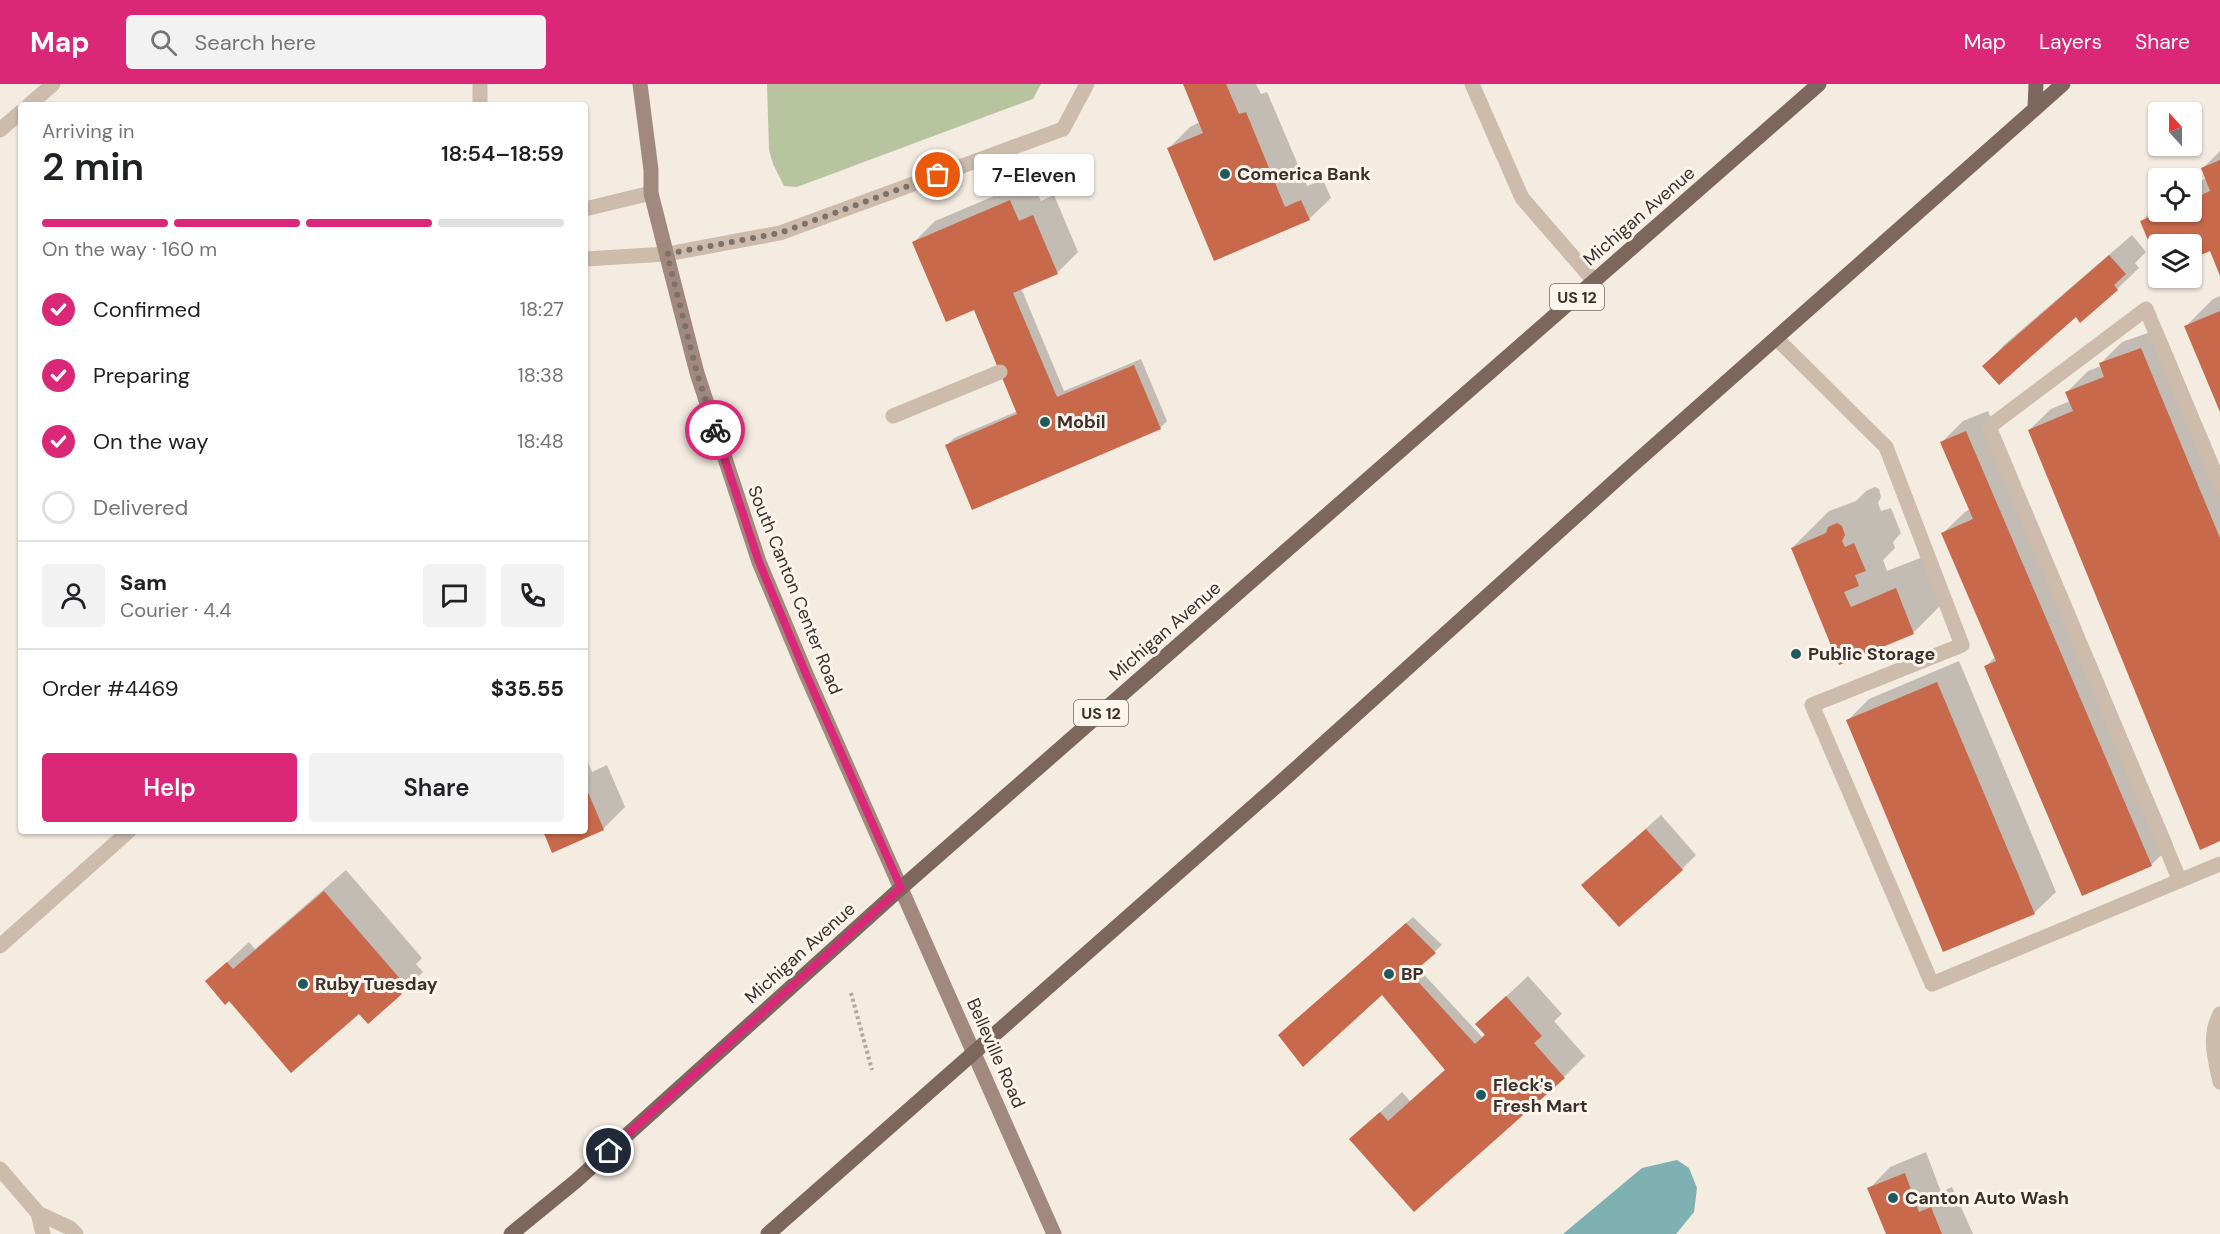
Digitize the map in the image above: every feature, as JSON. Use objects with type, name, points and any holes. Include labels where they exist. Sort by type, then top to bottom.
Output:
[{"type":"main road","name":"South Canton Center Road","points":[[640,84],[651,193],[697,373],[759,562],[901,888]]},
{"type":"main road","name":"Michigan Avenue","points":[[511,1234],[576,1181],[901,888],[1819,84]]},
{"type":"main road","points":[[2035,110],[2036,84]]},
{"type":"main road","points":[[768,1234],[1281,782],[1627,470],[2064,84]]},
{"type":"main road","name":"Belleville Road","points":[[901,888],[1054,1234]]},
{"type":"street","points":[[32,102],[53,84]]},
{"type":"street","points":[[480,84],[480,102]]},
{"type":"street","points":[[588,259],[667,254],[780,233],[1063,129],[1087,84]]},
{"type":"street","points":[[1472,84],[1522,198],[1594,281]]},
{"type":"street","points":[[0,130],[18,115]]},
{"type":"street","points":[[588,208],[651,193]]},
{"type":"street","points":[[2180,881],[1989,427],[2146,309],[2220,486]]},
{"type":"street","points":[[1777,339],[1886,447],[1962,645],[1812,705],[1932,984],[2220,864]]},
{"type":"street","points":[[893,416],[1000,372]]},
{"type":"street","points":[[0,946],[126,834]]},
{"type":"street","points":[[2220,1014],[2215,1023],[2212,1049],[2220,1082]]},
{"type":"street","points":[[0,1168],[38,1213],[69,1228],[76,1234]]},
{"type":"street","points":[[38,1213],[43,1234]]},
{"type":"path","points":[[851,993],[872,1070]]},
{"type":"green space","points":[[767,84],[1041,84],[1033,99],[797,187],[784,186],[773,164],[769,150]]},
{"type":"water","points":[[1677,1160],[1689,1168],[1697,1188],[1694,1212],[1676,1234],[1563,1234],[1642,1168]]},
{"type":"building","name":"Comerica Bank","points":[[1183,84],[1226,84],[1239,114],[1246,112],[1285,207],[1301,200],[1310,220],[1214,261],[1167,148],[1203,133]]},
{"type":"building","points":[[2220,160],[2220,276],[2210,251],[2202,255],[2202,234],[2148,234],[2148,240],[2140,221],[2148,218],[2148,222],[2202,222],[2202,195],[2210,191],[2201,168]]},
{"type":"building","points":[[1010,200],[1019,221],[1033,215],[1058,274],[1013,293],[1057,397],[1134,365],[1161,429],[972,510],[945,445],[1017,414],[974,310],[946,322],[912,242]]},
{"type":"building","points":[[2109,255],[2126,274],[2114,285],[2118,290],[2080,323],[2076,317],[1999,385],[1982,366]]},
{"type":"building","points":[[2220,311],[2220,412],[2184,326]]},
{"type":"building","points":[[2141,348],[2220,538],[2220,841],[2200,850],[2028,430],[2073,411],[2065,392],[2104,377],[2099,363]]},
{"type":"building","points":[[1966,431],[2152,866],[2082,896],[1984,666],[1996,661],[1941,533],[1973,519],[1940,442]]},
{"type":"building","points":[[1837,523],[1842,526],[1845,535],[1842,541],[1845,547],[1854,543],[1866,571],[1855,575],[1859,586],[1844,592],[1851,607],[1896,588],[1914,634],[1839,665],[1791,548],[1826,533],[1828,527]]},
{"type":"building","points":[[1937,682],[2035,914],[1943,952],[1846,720]]},
{"type":"building","points":[[588,792],[604,830],[552,853],[544,834],[588,834]]},
{"type":"building","points":[[1646,829],[1683,870],[1619,927],[1581,885]]},
{"type":"building","name":"Ruby Tuesday","points":[[324,891],[402,981],[396,986],[402,994],[368,1024],[359,1014],[291,1073],[229,1001],[225,1005],[205,981],[227,962],[233,969]]},
{"type":"building","name":"Fleck's Fresh Mart","points":[[1406,923],[1436,953],[1411,974],[1475,1044],[1485,1035],[1475,1024],[1506,996],[1542,1036],[1534,1043],[1565,1078],[1414,1212],[1349,1139],[1380,1112],[1388,1121],[1445,1070],[1382,995],[1303,1067],[1278,1035]]},
{"type":"building","name":"Canton Auto Wash","points":[[1905,1173],[1919,1212],[1931,1207],[1942,1234],[1886,1234],[1867,1188]]},
{"type":"way so far","points":[[715,430],[697,373],[667,254],[780,233],[938,175]]},
{"type":"place","name":"Comerica Bank","points":[[1225,174]]},
{"type":"place","name":"7-Eleven","points":[[938,175]]},
{"type":"place","name":"Mobil","points":[[1045,422]]},
{"type":"place","name":"Public Storage","points":[[1796,654]]},
{"type":"place","name":"BP","points":[[1389,974]]},
{"type":"place","name":"Ruby Tuesday","points":[[303,984]]},
{"type":"place","name":"Fleck's Fresh Mart","points":[[1481,1095]]},
{"type":"place","name":"Canton Auto Wash","points":[[1893,1198]]},
{"type":"route","points":[[609,1151],[901,888],[759,562],[715,430]]}]
